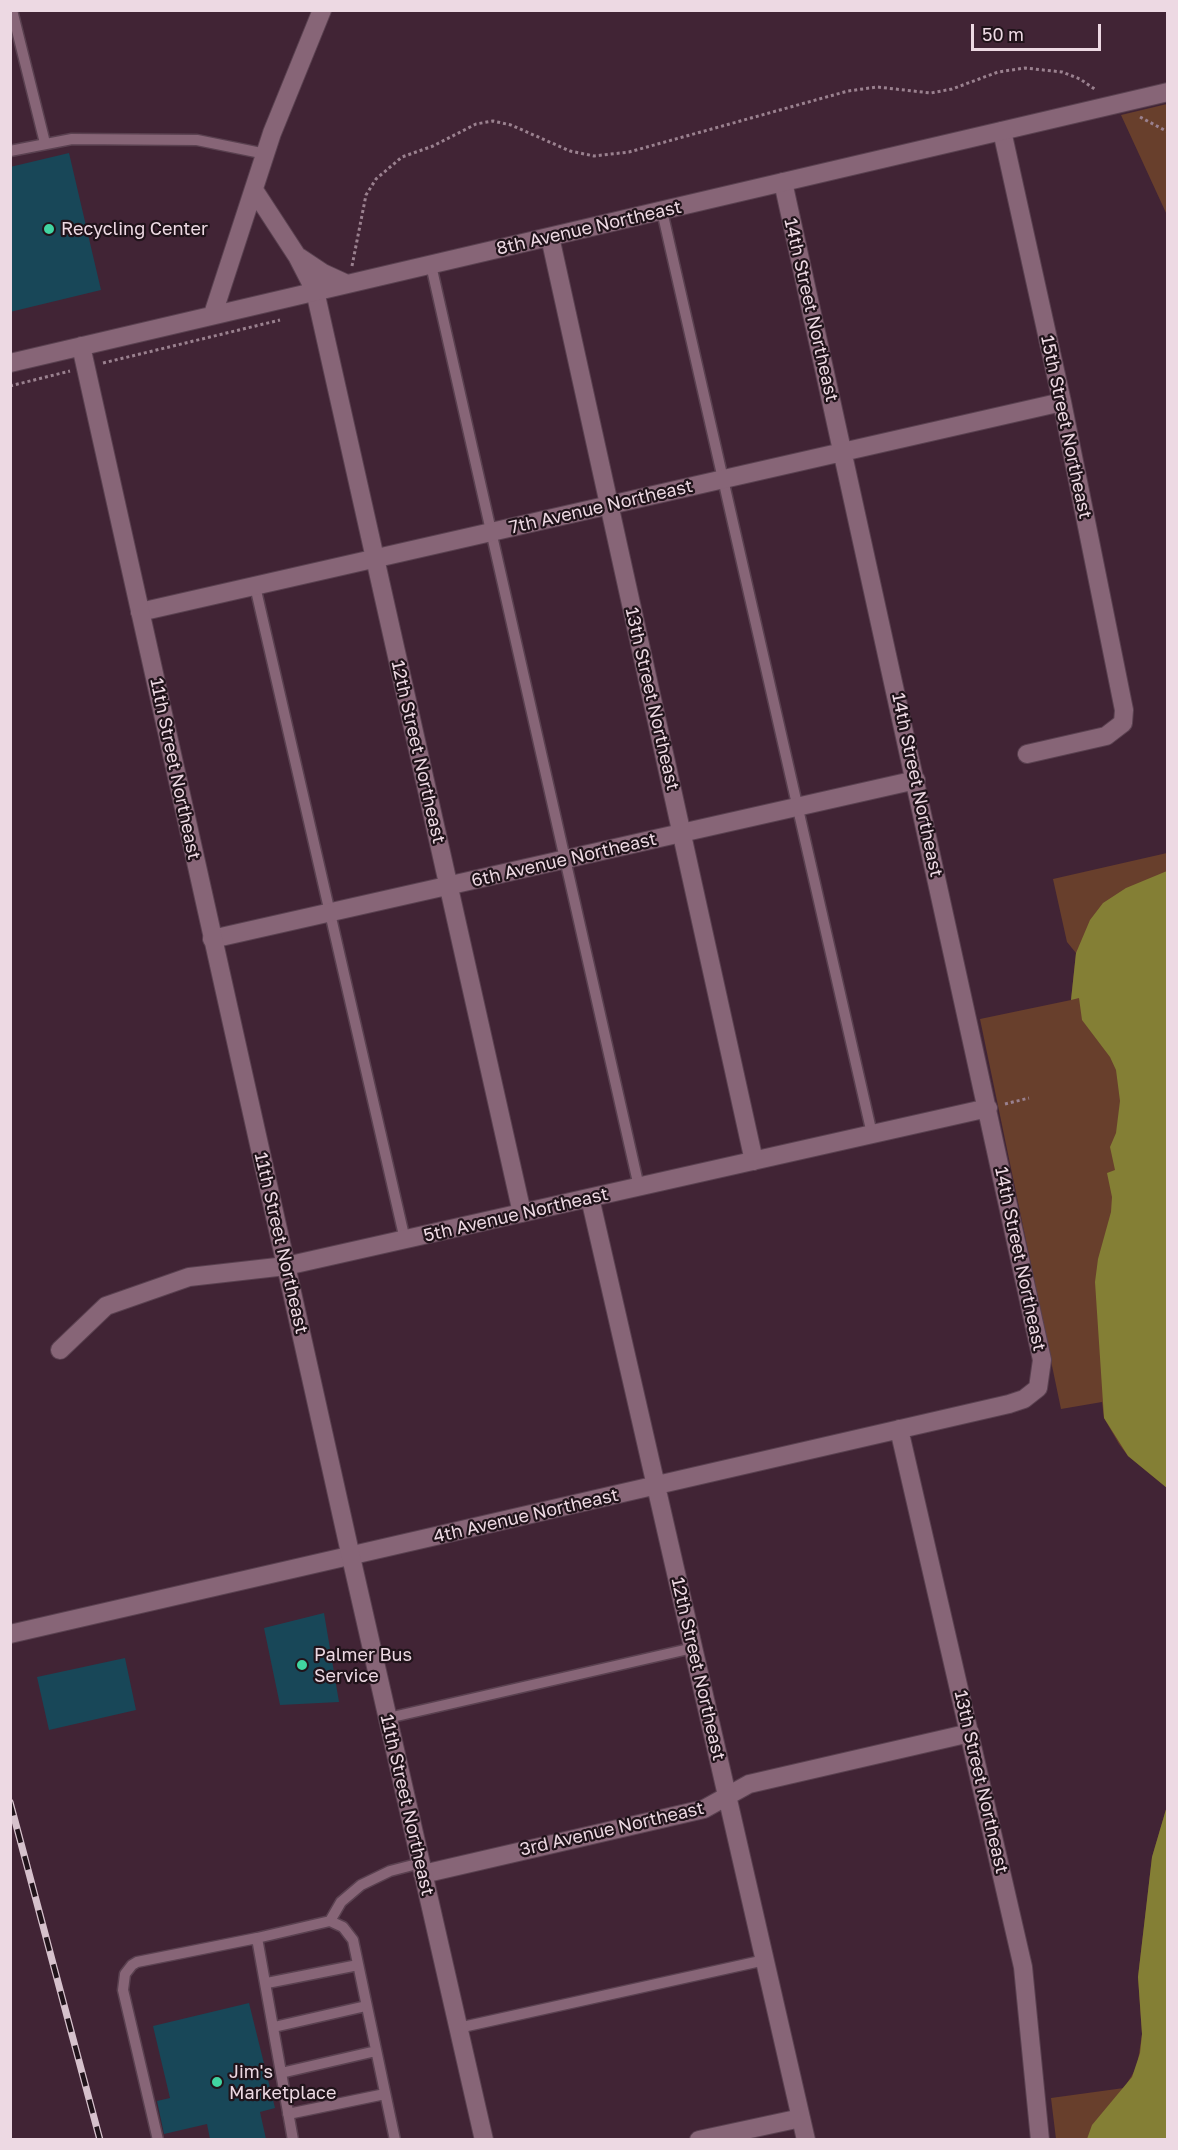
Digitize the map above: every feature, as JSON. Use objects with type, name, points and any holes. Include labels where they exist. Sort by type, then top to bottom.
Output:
[{"type":"street","points":[[213,314],[292,81],[322,10]]},
{"type":"street","name":"8th Avenue Northeast","points":[[10,363],[1167,92]]},
{"type":"street","name":"15th Street Northeast","points":[[1002,131],[1062,402],[1123,701],[1123,723],[1106,736],[1027,754]]},
{"type":"street","name":"14th Street Northeast","points":[[783,182],[1042,1360],[1038,1388]]},
{"type":"street","points":[[254,190],[297,255],[323,273],[347,284]]},
{"type":"street","name":"13th Street Northeast","points":[[550,237],[754,1161]]},
{"type":"street","name":"12th Street Northeast","points":[[297,255],[315,291],[522,1213]]},
{"type":"street","name":"11th Street Northeast","points":[[81,346],[351,1557],[484,2139]]},
{"type":"street","name":"7th Avenue Northeast","points":[[140,612],[1062,402]]},
{"type":"street","name":"6th Avenue Northeast","points":[[213,939],[916,780]]},
{"type":"street","name":"5th Avenue Northeast","points":[[60,1350],[106,1306],[189,1277],[286,1266],[988,1108]]},
{"type":"street","name":"12th Street Northeast","points":[[591,1198],[806,2139]]},
{"type":"street","name":"4th Avenue Northeast","points":[[10,1634],[1009,1404],[1024,1399],[1038,1388]]},
{"type":"street","name":"13th Street Northeast","points":[[899,1429],[1023,1967],[1040,2139]]},
{"type":"street","name":"3rd Avenue Northeast","points":[[422,1869],[704,1809],[749,1784],[970,1733]]},
{"type":"street","points":[[699,2139],[801,2118]]},
{"type":"lane","points":[[12,10],[45,143]]},
{"type":"lane","points":[[10,151],[72,139],[197,140],[266,154]]},
{"type":"lane","points":[[662,211],[725,478],[872,1134]]},
{"type":"lane","points":[[431,265],[639,1187]]},
{"type":"lane","points":[[255,586],[328,913],[405,1240]]},
{"type":"lane","points":[[388,1718],[693,1648]]},
{"type":"lane","points":[[330,1921],[342,1902],[361,1885],[390,1871],[422,1869]]},
{"type":"lane","points":[[158,2139],[123,1990],[125,1974],[132,1965],[137,1962],[330,1921],[343,1926],[352,1940],[385,2094],[391,2139]]},
{"type":"lane","points":[[257,1938],[267,1983],[292,2139]]},
{"type":"lane","points":[[458,2028],[765,1960]]},
{"type":"lane","points":[[267,1983],[358,1965]]},
{"type":"lane","points":[[274,2027],[366,2006]]},
{"type":"lane","points":[[281,2073],[376,2051]]},
{"type":"lane","points":[[288,2114],[385,2094]]},
{"type":"path","points":[[347,284],[366,195],[376,179],[402,158],[433,146],[476,124],[493,121],[511,125],[570,151],[594,156],[629,152],[848,91],[877,87],[931,93],[952,89],[998,72],[1025,68],[1062,72],[1080,79],[1115,104]]},
{"type":"path","points":[[10,386],[285,318]]},
{"type":"path","points":[[988,1108],[1029,1098]]},
{"type":"shaded area","points":[[1168,104],[1167,215],[1121,115]]},
{"type":"shaded area","points":[[1167,853],[1167,1488],[1128,1456],[1104,1418],[1102,1402],[1061,1409],[980,1019],[1071,1000],[1076,953],[1067,942],[1053,879]]},
{"type":"shaded area","points":[[1168,871],[1167,1488],[1128,1456],[1104,1418],[1095,1282],[1098,1259],[1111,1212],[1112,1197],[1107,1173],[1115,1170],[1110,1147],[1116,1133],[1120,1101],[1116,1070],[1110,1057],[1082,1020],[1079,998],[1071,1000],[1076,953],[1090,920],[1103,903],[1126,888]]},
{"type":"shaded area","points":[[1167,1806],[1167,2139],[1056,2139],[1051,2098],[1124,2088],[1137,2067],[1142,2034],[1138,1977],[1152,1857]]},
{"type":"shaded area","points":[[1167,1806],[1167,2139],[1087,2139],[1092,2125],[1132,2077],[1140,2053],[1142,2034],[1138,1977],[1152,1857]]},
{"type":"building","name":"Recycling Center","points":[[69,153],[101,290],[10,312],[10,167]]},
{"type":"building","name":"Palmer Bus Service","points":[[324,1613],[339,1702],[280,1705],[264,1628]]},
{"type":"building","points":[[125,1658],[136,1710],[49,1730],[37,1677]]},
{"type":"building","name":"Jim's Marketplace","points":[[249,2003],[275,2108],[260,2112],[266,2139],[210,2139],[207,2124],[164,2134],[157,2101],[170,2098],[153,2026]]},
{"type":"railway","points":[[10,1802],[100,2140]]},
{"type":"place","name":"Recycling Center","points":[[49,229]]},
{"type":"place","name":"Palmer Bus Service","points":[[302,1665]]},
{"type":"place","name":"Jim's Marketplace","points":[[217,2082]]}]
